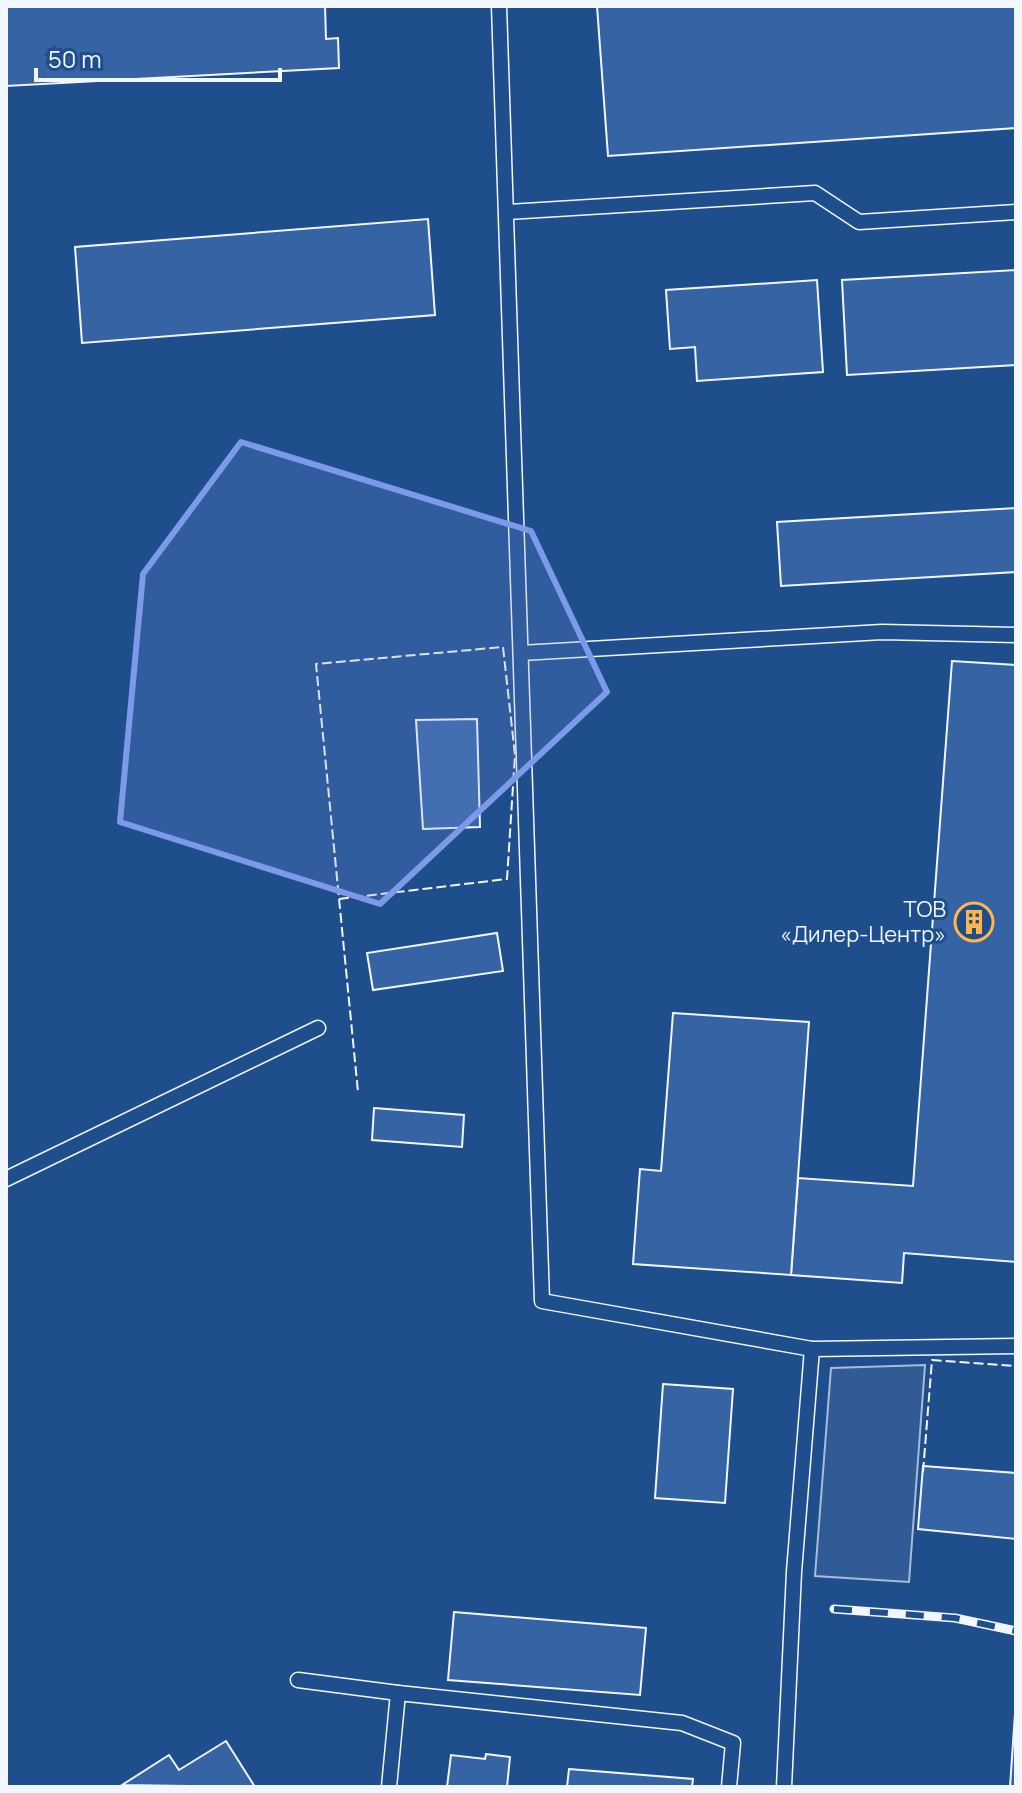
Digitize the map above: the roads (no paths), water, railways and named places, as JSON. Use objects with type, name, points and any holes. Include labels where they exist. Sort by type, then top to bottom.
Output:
[{"type":"lane","points":[[499,6],[542,1301],[812,1349],[1016,1346]]},
{"type":"lane","points":[[507,212],[815,193],[859,222],[1016,212]]},
{"type":"lane","points":[[521,653],[882,632],[1016,635]]},
{"type":"lane","points":[[6,1179],[318,1028]]},
{"type":"lane","points":[[784,1787],[794,1572],[812,1349]]},
{"type":"lane","points":[[298,1680],[682,1723],[733,1743],[729,1787]]},
{"type":"lane","points":[[389,1787],[398,1693]]},
{"type":"railway","points":[[834,1609],[955,1618],[1016,1631]]},
{"type":"place","name":"ТОВ «Дилер-Центр»","points":[[974,922]]}]
